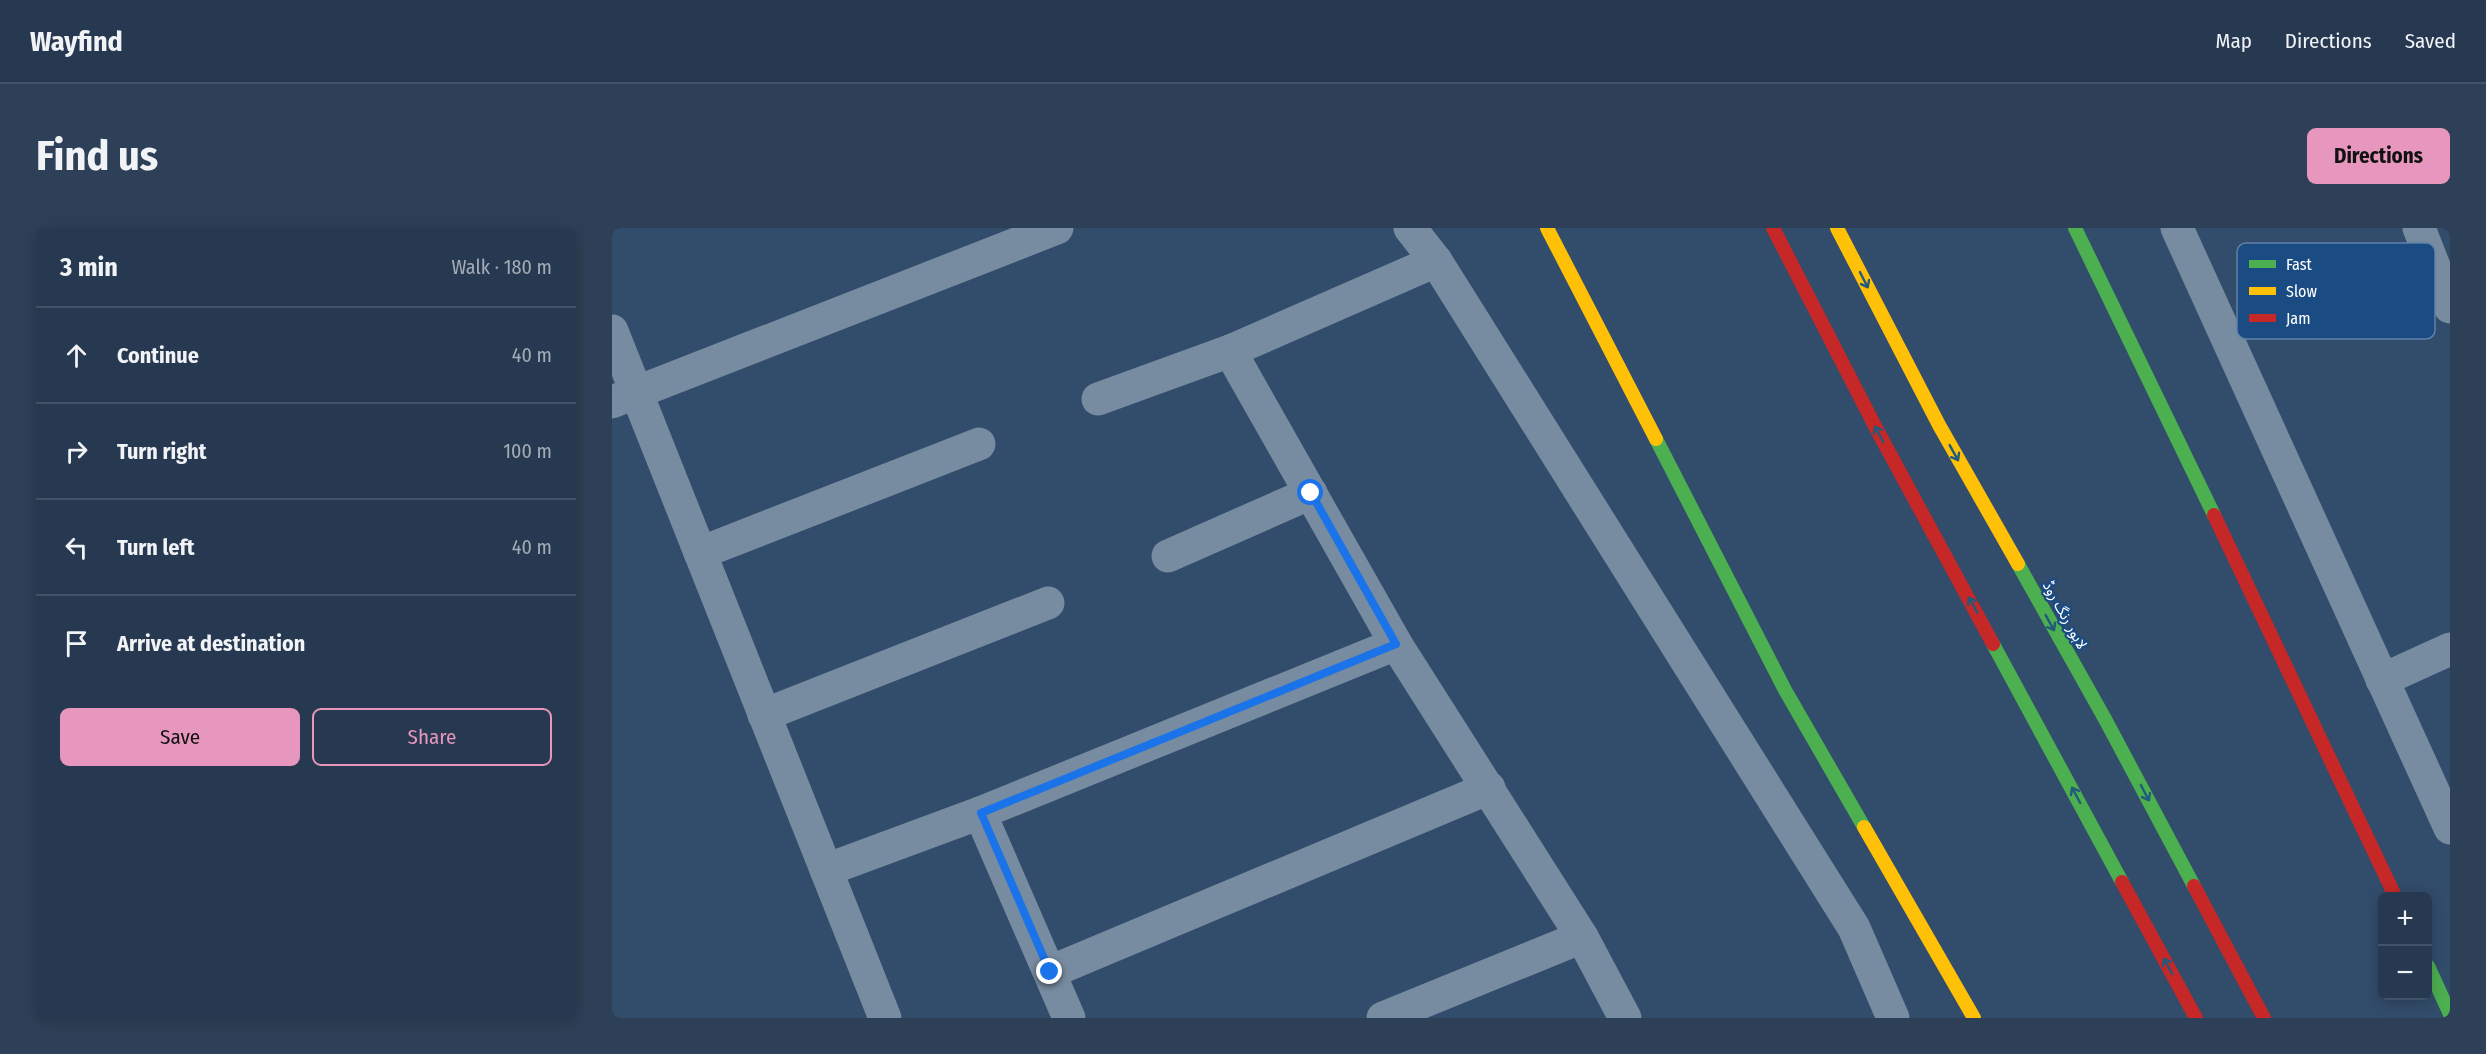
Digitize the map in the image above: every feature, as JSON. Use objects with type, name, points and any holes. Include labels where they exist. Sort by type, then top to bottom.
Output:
[{"type":"main road","points":[[1547,228],[1785,690],[1974,1018]]},
{"type":"main road","points":[[1773,228],[1877,430],[2196,1018]]},
{"type":"main road","name":"لاہور رنگ روڈ","points":[[1837,228],[1939,425],[2110,730],[2264,1018]]},
{"type":"main road","points":[[2075,228],[2238,564],[2393,892]]},
{"type":"main road","points":[[2432,976],[2450,1014]]},
{"type":"street","points":[[624,397],[1057,228]]},
{"type":"street","points":[[1410,228],[1436,261],[1854,928],[1880,1014]]},
{"type":"street","points":[[2177,228],[2450,828]]},
{"type":"street","points":[[2418,228],[2424,243]]},
{"type":"street","points":[[1098,399],[1230,351],[1436,261]]},
{"type":"street","points":[[2435,268],[2448,298]]},
{"type":"street","points":[[612,331],[624,397],[700,553],[885,1018]]},
{"type":"street","points":[[1230,351],[1396,644],[1582,937],[1625,1018]]},
{"type":"street","points":[[700,553],[979,444]]},
{"type":"street","points":[[1168,556],[1311,493]]},
{"type":"street","points":[[764,715],[1048,603]]},
{"type":"street","points":[[826,870],[981,813],[1396,644]]},
{"type":"street","points":[[2382,680],[2450,649]]},
{"type":"street","points":[[1050,972],[1489,788]]},
{"type":"street","points":[[981,813],[1069,1018]]},
{"type":"street","points":[[1383,1018],[1582,937]]},
{"type":"traffic: fast","points":[[2075,228],[2214,515]]},
{"type":"traffic: fast","points":[[1656,439],[1785,690],[1864,827]]},
{"type":"traffic: fast","points":[[2018,564],[2105,719],[2194,886]]},
{"type":"traffic: fast","points":[[1993,644],[2122,882]]},
{"type":"traffic: fast","points":[[2432,975],[2450,1014]]},
{"type":"traffic: slow","points":[[1547,228],[1656,439]]},
{"type":"traffic: slow","points":[[1837,228],[1939,425],[2018,564]]},
{"type":"traffic: slow","points":[[1864,827],[1974,1018]]},
{"type":"traffic: jam","points":[[1773,228],[1877,430],[1993,644]]},
{"type":"traffic: jam","points":[[2214,515],[2393,892]]},
{"type":"traffic: jam","points":[[2122,882],[2196,1018]]},
{"type":"traffic: jam","points":[[2194,886],[2264,1018]]},
{"type":"route","points":[[1050,972],[981,813],[1396,644],[1311,493]]}]
